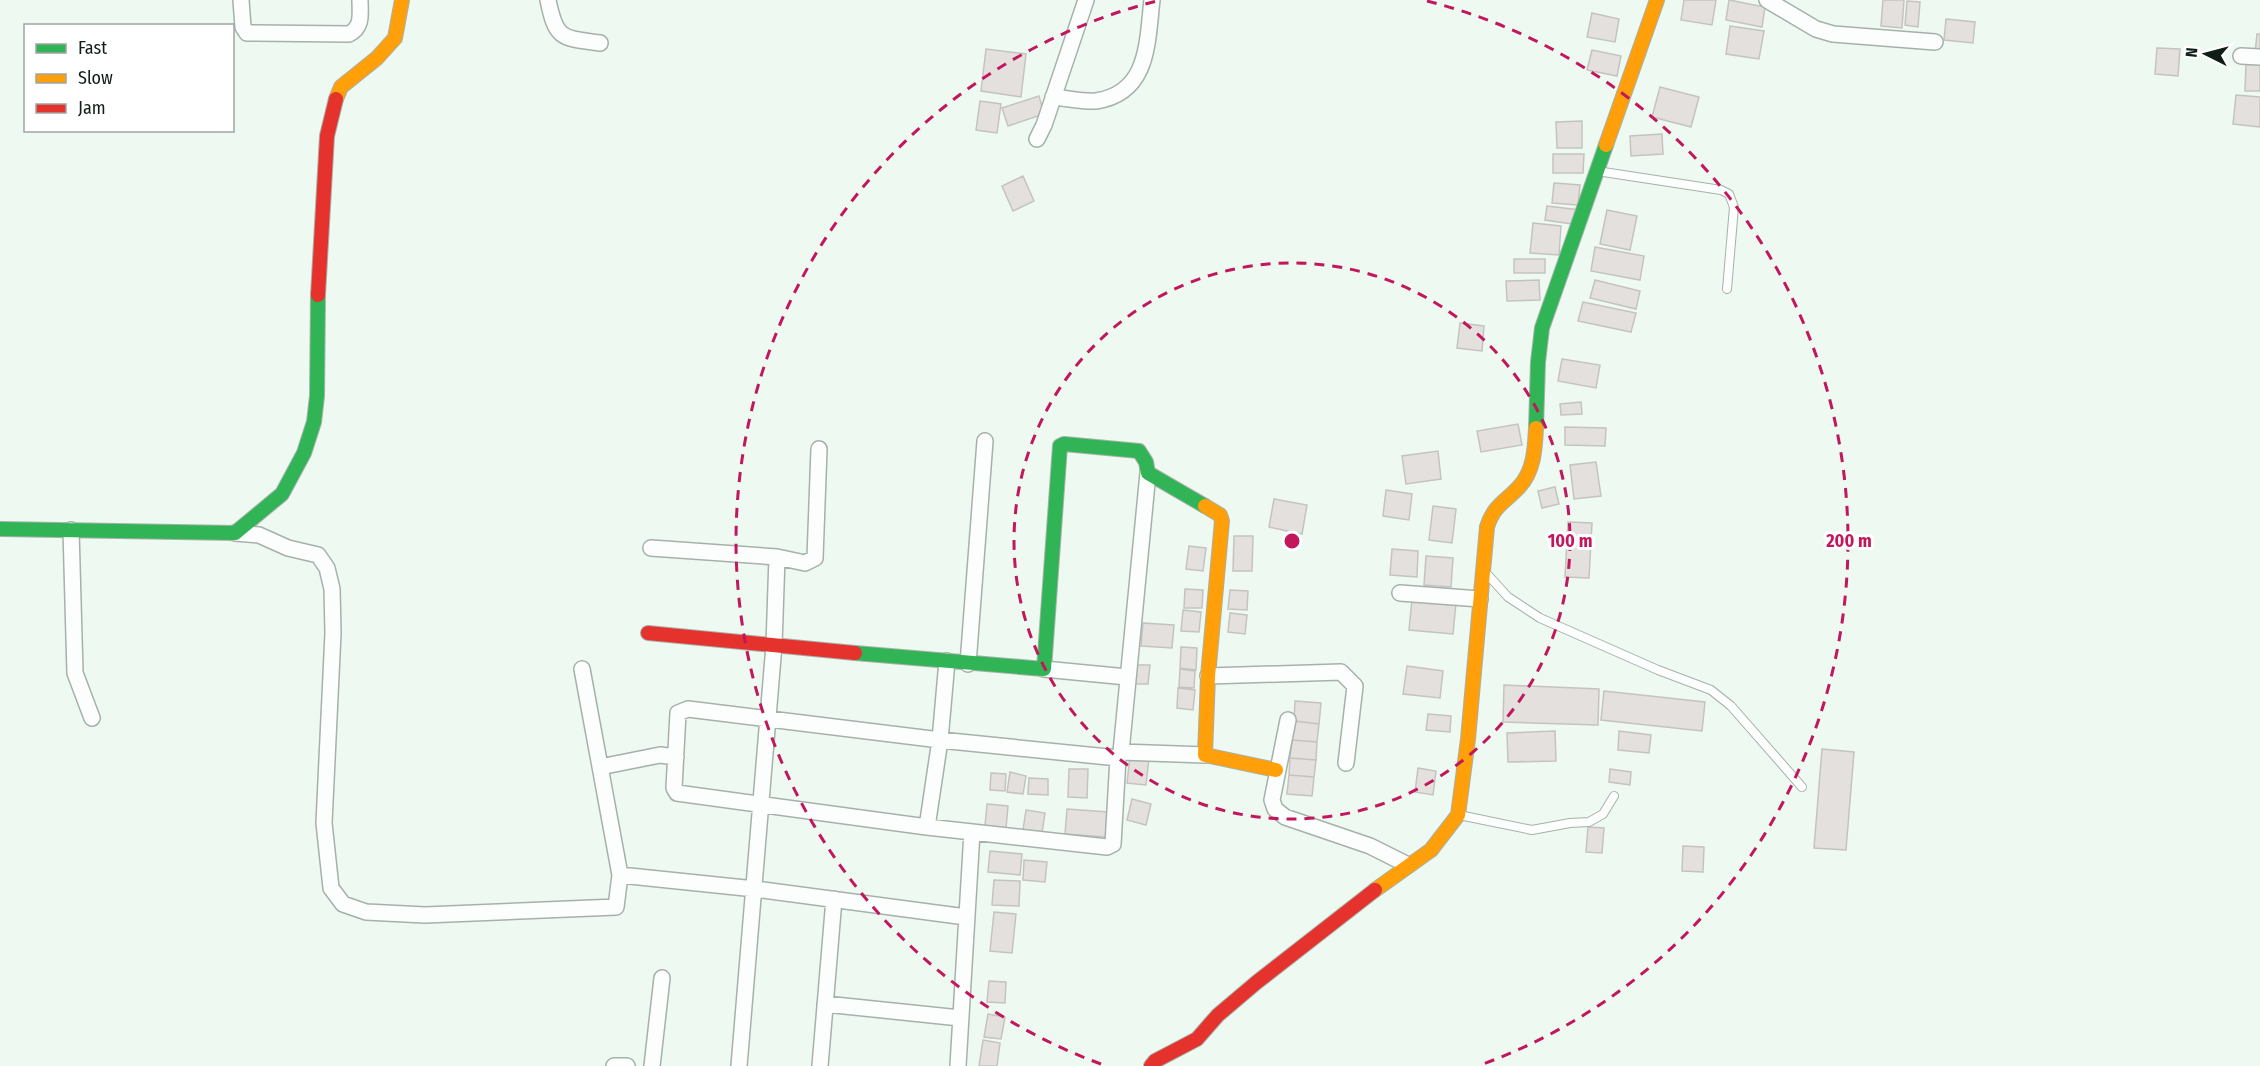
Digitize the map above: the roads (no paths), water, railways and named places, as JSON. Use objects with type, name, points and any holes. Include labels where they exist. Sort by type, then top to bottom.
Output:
[{"type":"street","points":[[241,0],[243,27],[247,33],[296,34],[349,34],[356,31],[360,24],[360,0]]},
{"type":"street","points":[[236,533],[282,494],[304,453],[314,422],[317,396],[320,249],[327,136],[332,109],[341,87],[377,58],[395,38],[402,0]]},
{"type":"street","points":[[548,0],[556,30],[562,36],[600,43]]},
{"type":"street","points":[[1036,139],[1044,125],[1086,0]]},
{"type":"street","points":[[1053,97],[1095,101],[1123,92],[1136,78],[1142,64],[1152,0]]},
{"type":"street","points":[[1151,1066],[1155,1061],[1197,1039],[1218,1015],[1257,982],[1408,865],[1431,850],[1458,815],[1468,739],[1487,527],[1491,514],[1519,487],[1528,474],[1535,453],[1538,362],[1542,328],[1657,0]]},
{"type":"street","points":[[1767,0],[1816,28],[1833,34],[1935,42]]},
{"type":"street","points":[[2241,56],[2260,57]]},
{"type":"street","points":[[968,664],[985,441]]},
{"type":"street","points":[[1044,669],[1060,446],[1064,444],[1139,451],[1146,462],[1148,473],[1127,677],[1120,755],[1114,841],[1110,846],[1102,847],[927,827],[761,805],[677,793],[674,788],[678,713],[688,709],[940,741],[1120,755],[1205,755],[1276,770]]},
{"type":"street","points":[[651,548],[777,558],[805,564],[815,558],[819,449]]},
{"type":"street","points":[[1148,473],[1220,515],[1222,521],[1208,676],[1205,755]]},
{"type":"street","points":[[0,529],[236,533],[259,535],[288,548],[318,555],[327,568],[332,589],[333,633],[324,823],[331,888],[344,904],[366,912],[425,915],[616,907],[620,875],[582,669]]},
{"type":"street","points":[[71,530],[75,673],[92,718]]},
{"type":"street","points":[[739,1066],[774,645],[777,558]]},
{"type":"street","points":[[1400,593],[1480,599]]},
{"type":"street","points":[[648,633],[1127,677]]},
{"type":"street","points":[[927,827],[940,741],[947,661]]},
{"type":"street","points":[[1208,676],[1341,672],[1355,686],[1356,694],[1346,763]]},
{"type":"street","points":[[1288,720],[1276,770],[1272,800],[1275,809],[1285,817],[1370,846],[1408,865]]},
{"type":"street","points":[[600,767],[660,755],[676,757]]},
{"type":"street","points":[[958,1066],[972,832]]},
{"type":"street","points":[[620,875],[755,889],[966,917]]},
{"type":"street","points":[[820,1066],[834,899]]},
{"type":"street","points":[[652,1066],[662,978]]},
{"type":"street","points":[[825,1004],[960,1018]]},
{"type":"street","points":[[614,1066],[627,1066]]},
{"type":"lane","points":[[1596,171],[1721,190],[1729,194],[1734,207],[1727,289]]},
{"type":"lane","points":[[1483,569],[1508,597],[1540,618],[1658,670],[1711,690],[1731,706],[1802,787]]},
{"type":"lane","points":[[1458,815],[1532,830],[1589,822],[1603,814],[1614,796]]}]
